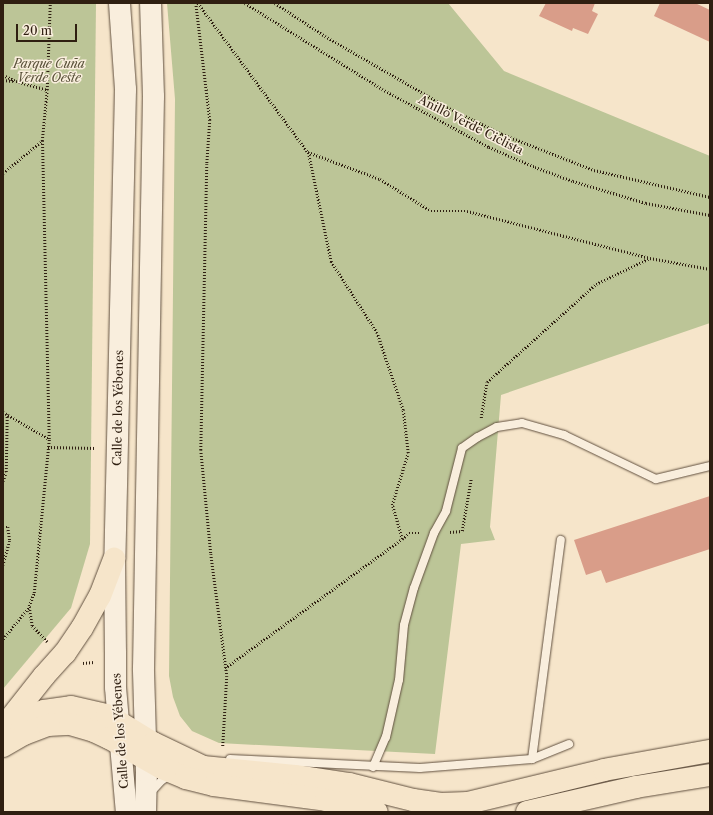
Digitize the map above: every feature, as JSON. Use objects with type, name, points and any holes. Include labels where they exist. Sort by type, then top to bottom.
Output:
[{"type":"highway","points":[[3,729],[44,676],[65,653],[82,628],[100,596],[114,560]]},
{"type":"highway","points":[[3,729],[20,718],[44,711],[71,707],[107,715],[118,722],[173,773],[207,784],[374,808],[413,800],[441,804],[468,803],[604,770],[710,751]]},
{"type":"highway","points":[[3,746],[24,734],[48,726],[70,724],[94,731],[120,744],[146,748],[193,762],[203,767],[295,776],[349,784],[374,808]]},
{"type":"highway","points":[[527,812],[636,787],[710,774]]},
{"type":"street","name":"Calle de los Yébenes","points":[[119,3],[125,89],[114,560],[115,687],[126,812]]},
{"type":"street","name":"Calle de los Yébenes","points":[[145,806],[146,748],[143,668],[153,96],[150,3]]},
{"type":"lane","points":[[373,767],[386,737],[399,680],[404,625],[414,588],[434,533],[446,511],[462,448],[478,437],[497,427],[522,423],[544,428],[564,435],[656,479],[710,466]]},
{"type":"lane","points":[[532,759],[561,540]]},
{"type":"lane","points":[[145,806],[162,780],[193,762],[219,759],[420,768],[532,759],[569,744]]},
{"type":"path","points":[[3,639],[30,606],[34,593],[49,439],[42,141],[47,90],[50,3]]},
{"type":"path","points":[[197,3],[308,152],[331,262],[377,333],[403,410],[408,453],[392,505],[402,539]]},
{"type":"path","points":[[197,3],[210,120],[207,164],[201,450],[210,554],[227,676],[223,746]]},
{"type":"path","name":"Anillo Verde Ciclista","points":[[245,3],[382,89],[489,147],[535,167],[573,181],[646,203],[710,215]]},
{"type":"path","points":[[275,3],[325,36],[440,103],[502,134],[594,170],[710,197]]},
{"type":"path","points":[[3,75],[16,81],[47,90]]},
{"type":"path","points":[[3,80],[16,81]]},
{"type":"path","points":[[3,173],[42,141]]},
{"type":"path","points":[[308,152],[380,179],[431,211],[467,211],[650,258],[710,269]]},
{"type":"path","points":[[478,437],[488,382],[596,284],[650,258]]},
{"type":"path","points":[[3,412],[49,439]]},
{"type":"path","points":[[3,481],[6,472],[7,414]]},
{"type":"path","points":[[48,447],[99,448]]},
{"type":"path","points":[[225,668],[409,533],[462,532],[472,473]]},
{"type":"path","points":[[3,527],[8,527],[10,541],[3,566]]},
{"type":"path","points":[[30,606],[32,626],[44,640],[52,644]]},
{"type":"path","points":[[79,663],[98,661]]},
{"type":"green space","name":"Parque Cuña Verde Oeste","points":[[3,3],[96,3],[90,544],[71,608],[3,689]]},
{"type":"green space","points":[[167,3],[448,3],[504,71],[710,156],[710,323],[501,395],[490,527],[495,540],[461,544],[435,754],[219,743],[192,731],[180,716],[173,697],[169,676],[175,99]]},
{"type":"building","points":[[546,3],[595,3],[592,11],[598,14],[588,34],[573,28],[572,31],[539,16]]},
{"type":"building","points":[[660,3],[695,3],[710,10],[710,42],[654,16]]},
{"type":"building","points":[[710,496],[710,549],[606,583],[601,570],[586,575],[574,540]]}]
